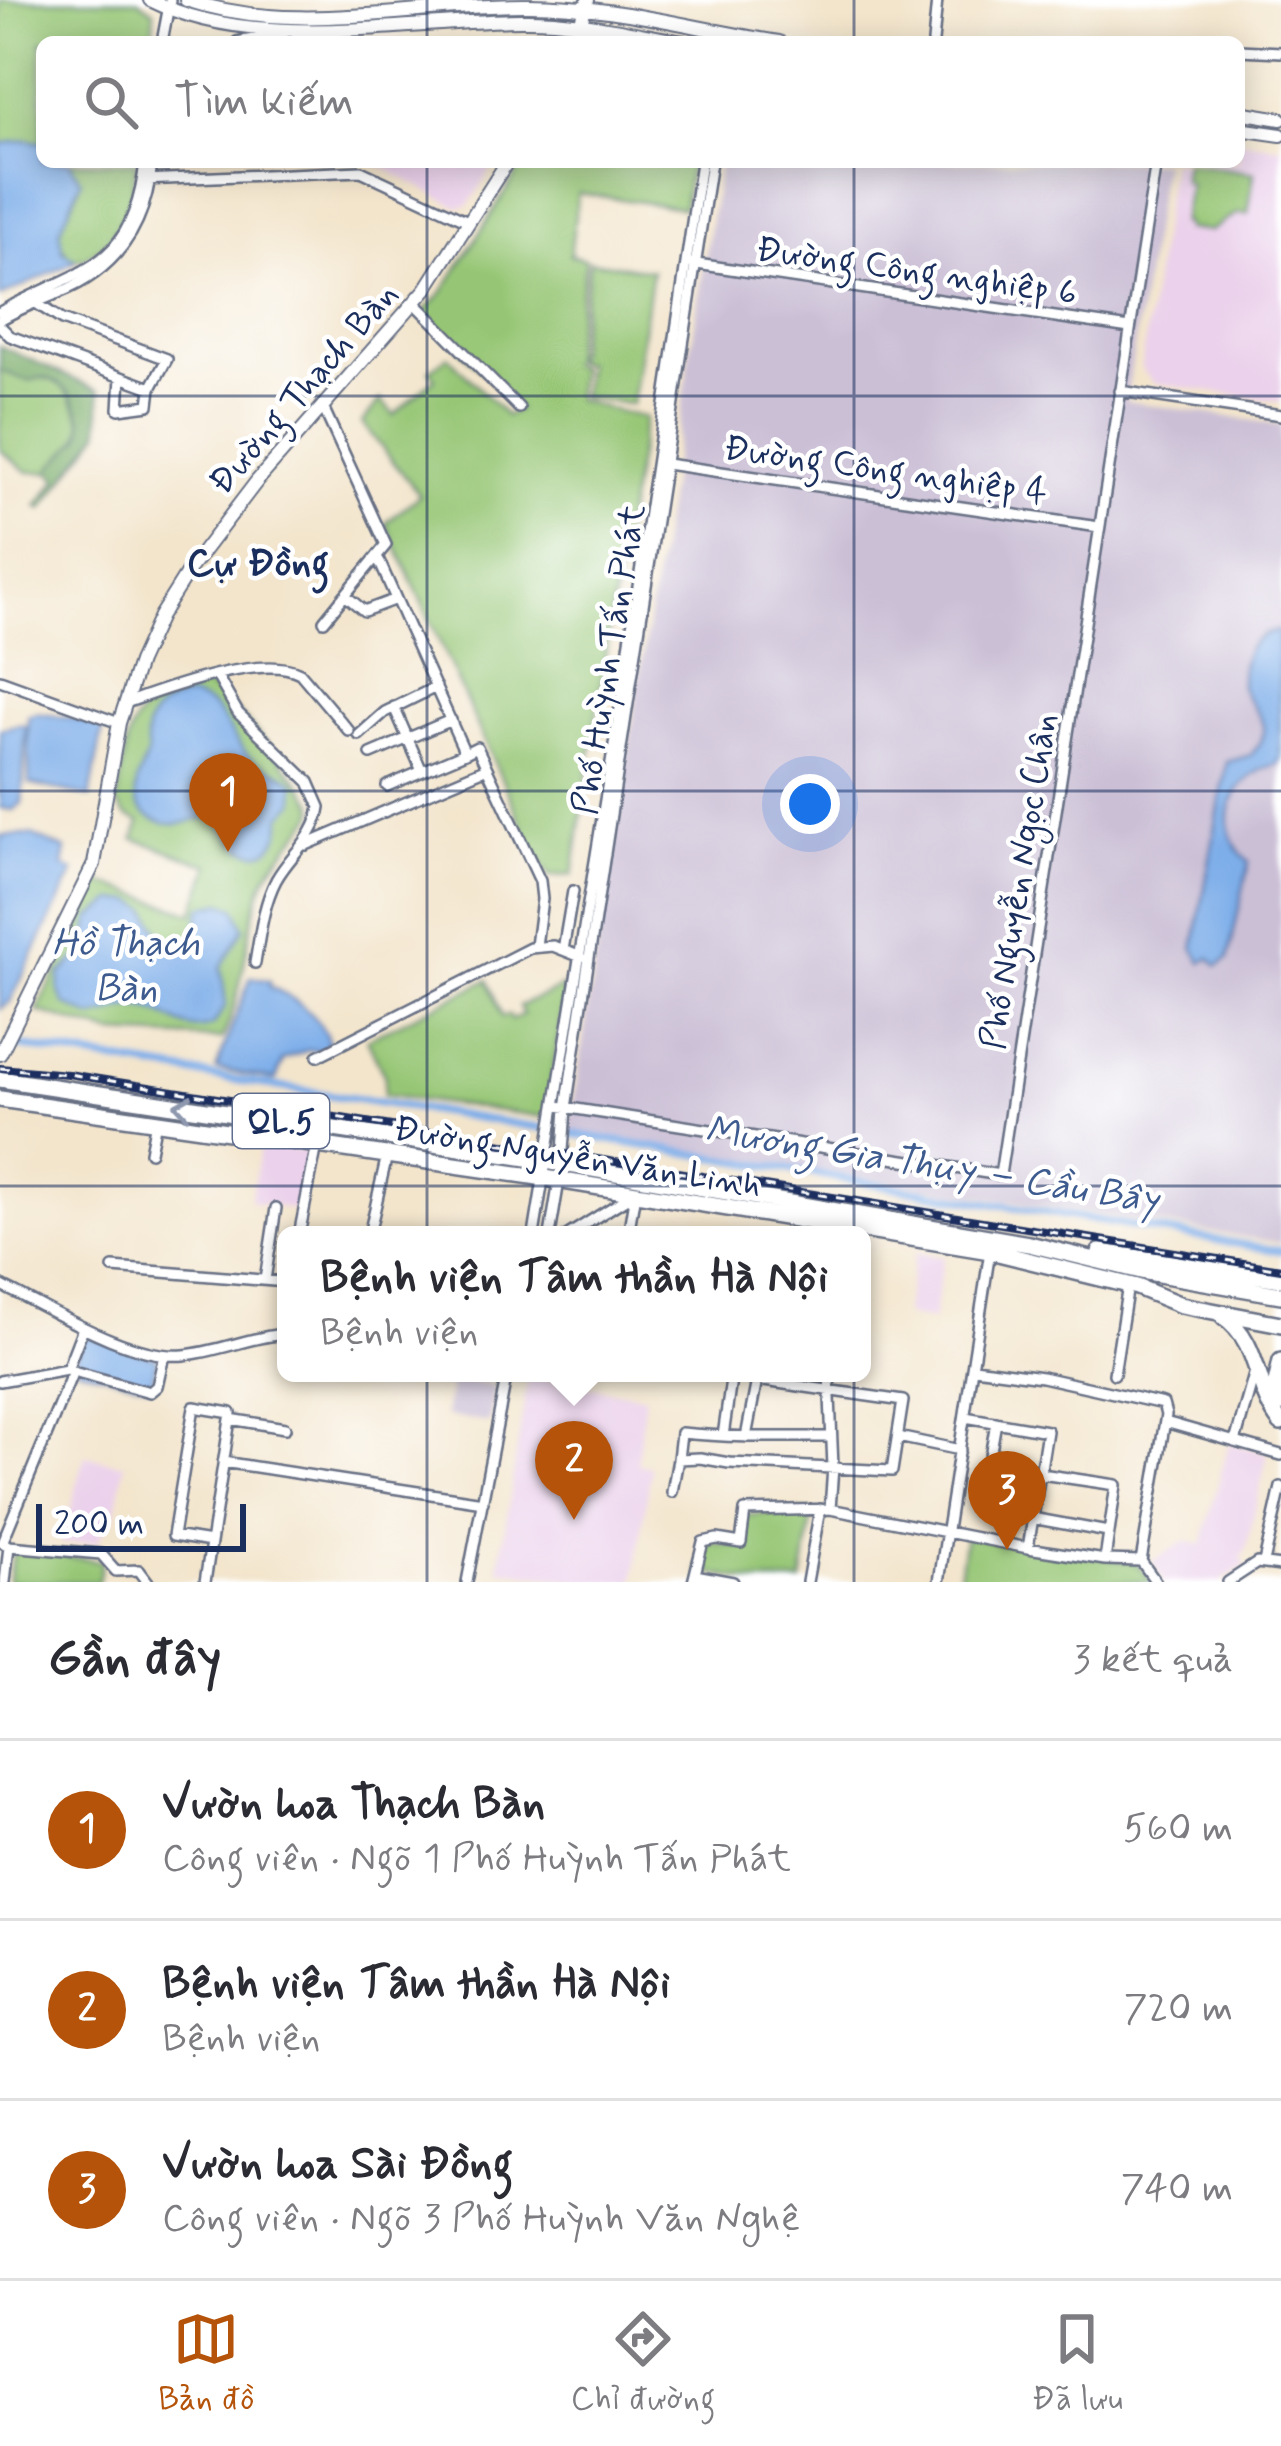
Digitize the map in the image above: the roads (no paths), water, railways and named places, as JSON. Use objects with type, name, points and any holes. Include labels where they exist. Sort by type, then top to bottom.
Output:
[{"type":"highway","name":"Đường Nguyễn Văn Linh","points":[[0,1079],[686,1193],[1029,1244],[1141,1271],[1281,1295]]},
{"type":"highway","name":"Đường Nguyễn Văn Linh","points":[[0,1099],[387,1155],[554,1171],[635,1193],[686,1193],[814,1226]]},
{"type":"highway","name":"Đường Nguyễn Văn Linh","points":[[871,1235],[990,1250],[1128,1285],[1197,1309],[1281,1324]]},
{"type":"highway","points":[[1029,1244],[1281,1280]]},
{"type":"highway","points":[[1197,1309],[1235,1324],[1249,1344],[1266,1400],[1281,1423]]},
{"type":"highway","points":[[1281,1360],[1275,1388],[1281,1404]]},
{"type":"main road","points":[[150,0],[228,26],[295,30],[357,14],[579,24],[649,36]]},
{"type":"main road","points":[[186,0],[218,11],[270,19],[578,4],[747,36]]},
{"type":"main road","points":[[576,36],[578,4]]},
{"type":"main road","points":[[1245,113],[1281,118]]},
{"type":"main road","points":[[1245,129],[1281,135]]},
{"type":"main road","name":"Đường Thạch Bàn","points":[[0,1054],[6,1028],[94,864],[119,723],[160,616],[189,570],[322,405],[414,302],[503,168]]},
{"type":"street","points":[[934,36],[937,0]]},
{"type":"street","points":[[163,36],[168,4]]},
{"type":"street","points":[[276,36],[295,30]]},
{"type":"street","points":[[1245,50],[1281,52]]},
{"type":"street","points":[[147,168],[146,204],[124,241],[85,276],[0,319],[10,336],[151,388]]},
{"type":"street","points":[[203,178],[204,168]]},
{"type":"street","points":[[146,180],[203,178],[246,168]]},
{"type":"street","points":[[364,168],[470,222]]},
{"type":"street","name":"Phố Huỳnh Tấn Phát","points":[[562,1107],[680,338],[700,168]]},
{"type":"street","name":"Phố Huỳnh Tấn Phát","points":[[691,263],[710,168]]},
{"type":"street","name":"Phố Nguyễn Ngọc Chân","points":[[562,1107],[1000,1175],[1155,168]]},
{"type":"street","name":"Đường Công nghiệp 6","points":[[691,263],[1130,328]]},
{"type":"street","points":[[30,301],[62,320],[166,359],[151,388],[149,405],[119,409],[122,377]]},
{"type":"street","points":[[414,302],[519,408]]},
{"type":"street","points":[[1120,391],[1281,415]]},
{"type":"street","points":[[322,405],[386,545],[323,621]]},
{"type":"street","name":"Đường Công nghiệp 4","points":[[661,463],[1099,527]]},
{"type":"street","points":[[377,556],[465,752]]},
{"type":"street","points":[[345,595],[364,611],[396,599]]},
{"type":"street","points":[[126,704],[217,676],[260,668],[295,670],[354,733],[436,686]]},
{"type":"street","points":[[217,676],[238,712],[287,757],[319,799],[317,822],[270,894],[255,963]]},
{"type":"street","points":[[0,680],[119,723]]},
{"type":"street","points":[[394,707],[422,771]]},
{"type":"street","points":[[371,754],[451,720]]},
{"type":"street","points":[[387,786],[477,747],[540,881],[536,946]]},
{"type":"street","points":[[301,847],[487,767]]},
{"type":"street","name":"Phố Huỳnh Tấn Phát","points":[[554,1171],[560,1154],[580,957],[603,838]]},
{"type":"street","points":[[563,950],[573,891]]},
{"type":"street","points":[[318,1056],[536,946],[580,957]]},
{"type":"street","points":[[150,1152],[156,1120]]},
{"type":"street","points":[[301,1226],[316,1144]]},
{"type":"street","points":[[371,1226],[387,1155]]},
{"type":"street","points":[[537,1226],[554,1171]]},
{"type":"street","points":[[551,1226],[554,1171]]},
{"type":"street","points":[[582,1226],[635,1193]]},
{"type":"street","points":[[630,1226],[635,1193]]},
{"type":"street","points":[[265,1280],[276,1208]]},
{"type":"street","points":[[271,1242],[277,1243]]},
{"type":"street","points":[[939,1582],[990,1250]]},
{"type":"street","points":[[113,1268],[277,1281]]},
{"type":"street","points":[[0,1285],[83,1328],[164,1355],[185,1355],[277,1334]]},
{"type":"street","points":[[1114,1374],[1128,1285]]},
{"type":"street","points":[[5,1582],[3,1544],[83,1328]]},
{"type":"street","points":[[0,1381],[70,1370],[150,1392],[157,1386],[164,1355]]},
{"type":"street","points":[[1235,1442],[1256,1366]]},
{"type":"street","points":[[974,1368],[1042,1377],[1165,1406],[1141,1561],[1156,1582]]},
{"type":"street","points":[[467,1582],[503,1382]]},
{"type":"street","points":[[723,1436],[731,1382]]},
{"type":"street","points":[[746,1436],[757,1382]]},
{"type":"street","points":[[678,1460],[892,1471],[903,1401],[766,1382]]},
{"type":"street","points":[[807,1582],[832,1466],[830,1382]]},
{"type":"street","points":[[205,1582],[231,1413],[194,1407],[173,1536],[211,1542]]},
{"type":"street","points":[[965,1417],[1047,1431],[1028,1548]]},
{"type":"street","points":[[230,1419],[284,1428]]},
{"type":"street","points":[[982,1502],[996,1422]]},
{"type":"street","points":[[1165,1422],[1281,1455]]},
{"type":"street","points":[[672,1492],[681,1433],[831,1437]]},
{"type":"street","points":[[700,1458],[708,1436]]},
{"type":"street","points":[[898,1437],[960,1450]]},
{"type":"street","points":[[224,1462],[483,1502]]},
{"type":"street","points":[[1041,1474],[1116,1485],[1105,1560]]},
{"type":"street","points":[[1264,1562],[1277,1522],[1281,1487]]},
{"type":"street","points":[[733,1582],[694,1579],[703,1542],[741,1543],[745,1510],[825,1509],[1028,1548],[1141,1561]]},
{"type":"street","points":[[1032,1517],[1108,1532]]},
{"type":"street","points":[[3,1544],[101,1555],[116,1571],[140,1570],[148,1582]]},
{"type":"street","points":[[1228,1582],[1264,1562],[1281,1565]]},
{"type":"street","points":[[470,1566],[483,1582]]},
{"type":"water","points":[[36,142],[36,168],[73,168],[81,180],[60,230],[62,251],[76,261],[0,297],[0,144]]},
{"type":"water","points":[[1278,631],[1281,757],[1278,764],[1248,779],[1231,804],[1231,833],[1249,862],[1228,959],[1218,966],[1210,958],[1202,963],[1194,949],[1227,762],[1251,755],[1263,735],[1261,720],[1241,687],[1242,667],[1253,643]]},
{"type":"water","name":"Hồ Thạch Bàn","points":[[189,697],[211,706],[251,758],[294,783],[295,802],[281,817],[276,840],[266,850],[243,848],[214,818],[166,823],[148,815],[137,802],[149,722],[165,705]]},
{"type":"water","points":[[36,713],[103,728],[90,797],[29,784],[28,716]]},
{"type":"water","points":[[26,725],[22,803],[13,810],[0,808],[0,729]]},
{"type":"water","points":[[32,835],[66,850],[63,866],[74,872],[10,1002],[0,1009],[0,836]]},
{"type":"water","name":"Hồ Thạch Bàn","points":[[114,901],[133,901],[148,910],[164,941],[175,946],[194,936],[202,907],[222,902],[236,909],[244,928],[221,967],[226,1005],[213,1025],[185,1026],[140,1007],[92,1017],[65,1004],[60,975],[82,953],[91,918]]},
{"type":"water","points":[[251,977],[270,981],[270,987],[306,1009],[329,1043],[321,1050],[283,1060],[276,1080],[216,1069]]},
{"type":"water","points":[[89,1336],[157,1358],[151,1386],[77,1368],[74,1361],[82,1340]]},
{"type":"waterway","points":[[12,1045],[548,1129]]},
{"type":"waterway","name":"Mương Gia Thụy – Cầu Bây","points":[[573,1134],[1281,1251]]},
{"type":"railway","points":[[0,1068],[68,1074],[1281,1269]]},
{"type":"place","name":"Vườn hoa Thạch Bàn","points":[[228,852]]},
{"type":"place","name":"Bệnh viện Tâm thần Hà Nội","points":[[574,1520]]},
{"type":"place","name":"Vườn hoa Sài Đồng","points":[[1007,1550]]},
{"type":"district","name":"Cự Đồng","points":[[258,561]]}]
